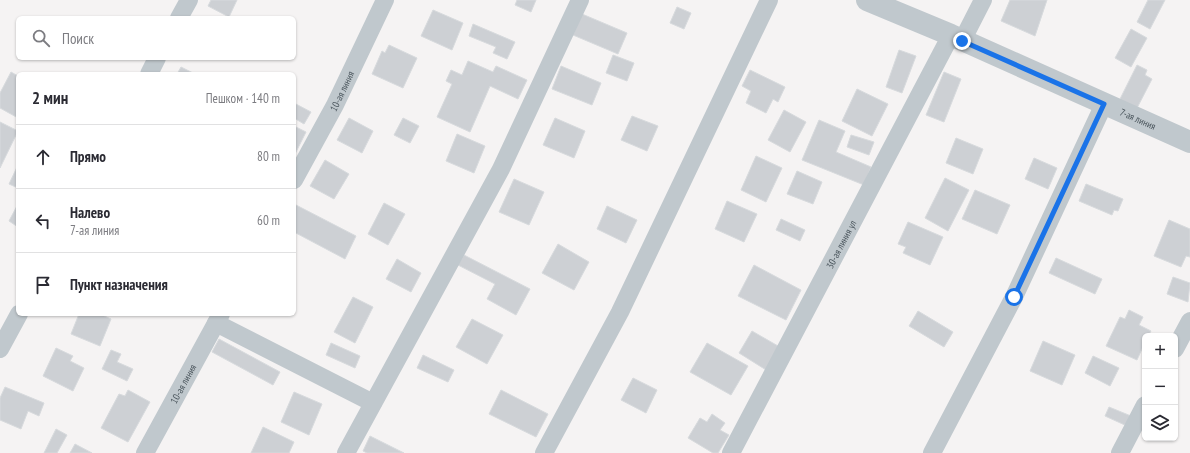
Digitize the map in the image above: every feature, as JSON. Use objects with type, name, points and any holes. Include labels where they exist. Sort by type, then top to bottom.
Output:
[{"type":"street","points":[[180,16],[189,0]]},
{"type":"street","name":"10-ая линия","points":[[296,176],[335,105],[385,0]]},
{"type":"street","points":[[346,453],[501,169],[580,0]]},
{"type":"street","points":[[544,453],[620,312],[769,0]]},
{"type":"street","name":"7-ая линия","points":[[867,0],[957,38],[1190,142]]},
{"type":"street","name":"30-ая линия ул","points":[[731,453],[957,38],[983,0]]},
{"type":"street","points":[[150,72],[156,60]]},
{"type":"street","points":[[932,453],[1014,297],[1104,104]]},
{"type":"street","points":[[0,349],[18,316]]},
{"type":"street","points":[[219,318],[373,403]]},
{"type":"street","name":"10-ая линия","points":[[145,453],[219,318]]},
{"type":"street","points":[[1178,343],[1190,321]]},
{"type":"street","points":[[1120,453],[1142,412]]},
{"type":"building","points":[[211,0],[237,0],[229,16],[208,6]]},
{"type":"building","points":[[517,0],[536,0],[531,12],[515,5]]},
{"type":"building","points":[[1010,0],[1047,0],[1035,36],[1001,21]]},
{"type":"building","points":[[1148,0],[1165,0],[1150,29],[1137,22]]},
{"type":"building","points":[[677,7],[691,13],[684,29],[670,23]]},
{"type":"building","points":[[433,10],[463,23],[452,50],[421,36]]},
{"type":"building","points":[[582,14],[627,33],[618,54],[573,35]]},
{"type":"building","points":[[473,24],[515,42],[507,59],[493,53],[496,47],[469,36]]},
{"type":"building","points":[[1131,29],[1147,38],[1131,67],[1115,58]]},
{"type":"building","points":[[389,45],[417,58],[403,88],[372,74],[382,51],[385,53]]},
{"type":"building","points":[[899,50],[916,56],[902,93],[886,87]]},
{"type":"building","points":[[613,55],[634,63],[627,81],[606,73]]},
{"type":"building","points":[[468,61],[493,72],[496,66],[527,80],[518,99],[490,86],[470,132],[437,117],[452,84],[446,81],[451,70],[462,75]]},
{"type":"building","points":[[1137,65],[1147,70],[1145,75],[1152,79],[1136,110],[1119,101]]},
{"type":"building","points":[[561,66],[601,83],[592,105],[552,89]]},
{"type":"building","points":[[181,67],[191,72],[178,72]]},
{"type":"building","points":[[750,70],[785,87],[778,102],[773,99],[766,113],[746,103],[751,91],[742,86]]},
{"type":"building","points":[[11,72],[16,75],[16,117],[0,108],[0,93]]},
{"type":"building","points":[[944,72],[961,79],[944,122],[926,115]]},
{"type":"building","points":[[857,89],[888,104],[872,136],[842,121]]},
{"type":"building","points":[[296,104],[311,112],[304,124],[296,119]]},
{"type":"building","points":[[784,110],[806,122],[790,152],[768,140]]},
{"type":"building","points":[[632,116],[658,126],[647,151],[621,140]]},
{"type":"building","points":[[349,118],[373,131],[362,153],[337,140]]},
{"type":"building","points":[[403,118],[419,126],[410,143],[394,135]]},
{"type":"building","points":[[555,118],[585,131],[574,158],[543,145]]},
{"type":"building","points":[[819,120],[845,131],[836,152],[871,167],[864,185],[802,160]]},
{"type":"building","points":[[0,122],[16,130],[16,135],[0,168]]},
{"type":"building","points":[[296,127],[306,132],[296,152]]},
{"type":"building","points":[[457,134],[485,146],[474,173],[446,161]]},
{"type":"building","points":[[851,135],[874,142],[869,155],[847,147]]},
{"type":"building","points":[[956,138],[983,149],[973,174],[946,163]]},
{"type":"building","points":[[756,156],[782,168],[766,202],[741,190]]},
{"type":"building","points":[[1034,158],[1057,168],[1048,189],[1025,179]]},
{"type":"building","points":[[325,160],[349,174],[334,199],[310,186]]},
{"type":"building","points":[[16,169],[16,187],[9,184]]},
{"type":"building","points":[[797,171],[822,182],[813,204],[787,194]]},
{"type":"building","points":[[945,178],[969,190],[948,231],[925,218]]},
{"type":"building","points":[[514,179],[544,192],[529,225],[499,212]]},
{"type":"building","points":[[1086,184],[1123,199],[1118,211],[1114,210],[1112,215],[1079,201]]},
{"type":"building","points":[[975,190],[1010,205],[997,234],[962,219]]},
{"type":"building","points":[[727,201],[757,214],[744,242],[715,229]]},
{"type":"building","points":[[384,203],[405,214],[388,245],[368,234]]},
{"type":"building","points":[[296,205],[356,236],[345,259],[296,233]]},
{"type":"building","points":[[607,206],[637,220],[626,243],[597,229]]},
{"type":"building","points":[[16,208],[16,226],[9,221]]},
{"type":"building","points":[[781,219],[805,230],[800,241],[776,230]]},
{"type":"building","points":[[1169,220],[1190,229],[1190,257],[1186,256],[1181,267],[1154,256]]},
{"type":"building","points":[[908,222],[943,237],[930,265],[903,253],[906,247],[898,244]]},
{"type":"building","points":[[558,244],[589,262],[574,290],[542,273]]},
{"type":"building","points":[[464,255],[530,289],[516,315],[487,299],[495,284],[458,265]]},
{"type":"building","points":[[1056,258],[1102,279],[1095,294],[1049,273]]},
{"type":"building","points":[[397,259],[421,273],[411,292],[386,279]]},
{"type":"building","points":[[754,265],[801,290],[786,320],[738,296]]},
{"type":"building","points":[[1173,277],[1190,283],[1188,302],[1167,294]]},
{"type":"building","points":[[353,297],[373,307],[355,343],[334,332]]},
{"type":"building","points":[[1129,310],[1143,317],[1139,325],[1151,331],[1150,333],[1142,333],[1142,349],[1137,360],[1106,346],[1120,317],[1125,319]]},
{"type":"building","points":[[918,311],[953,332],[944,347],[909,326]]},
{"type":"building","points":[[78,316],[104,316],[111,319],[100,346],[71,334]]},
{"type":"building","points":[[472,319],[503,335],[487,364],[456,347]]},
{"type":"building","points":[[752,331],[785,350],[771,373],[739,353]]},
{"type":"building","points":[[219,339],[280,372],[273,385],[212,352]]},
{"type":"building","points":[[1043,341],[1075,355],[1062,385],[1030,371]]},
{"type":"building","points":[[331,343],[360,356],[355,368],[326,355]]},
{"type":"building","points":[[707,343],[748,366],[731,395],[690,372]]},
{"type":"building","points":[[56,348],[73,356],[70,361],[84,368],[73,391],[43,376]]},
{"type":"building","points":[[111,350],[121,354],[117,362],[133,369],[127,381],[102,369]]},
{"type":"building","points":[[423,355],[454,370],[448,382],[417,368]]},
{"type":"building","points":[[1093,356],[1119,368],[1110,386],[1085,373]]},
{"type":"building","points":[[633,378],[657,390],[646,413],[621,400]]},
{"type":"building","points":[[5,387],[44,403],[39,416],[28,411],[21,429],[0,420],[0,398]]},
{"type":"building","points":[[128,390],[150,402],[128,442],[101,428],[119,394],[125,396]]},
{"type":"building","points":[[501,390],[548,414],[536,437],[489,414]]},
{"type":"building","points":[[294,392],[322,404],[309,435],[281,422]]},
{"type":"building","points":[[1109,407],[1131,416],[1127,426],[1105,416]]},
{"type":"building","points":[[712,414],[725,423],[720,430],[729,435],[718,453],[713,453],[688,438],[700,418],[707,422]]},
{"type":"building","points":[[263,427],[294,442],[289,453],[251,453]]},
{"type":"building","points":[[56,429],[67,435],[57,453],[44,453]]},
{"type":"building","points":[[370,436],[404,453],[367,453],[363,451]]},
{"type":"building","points":[[75,444],[92,453],[70,453]]},
{"type":"route","points":[[962,41],[1104,104],[1014,297]]}]
